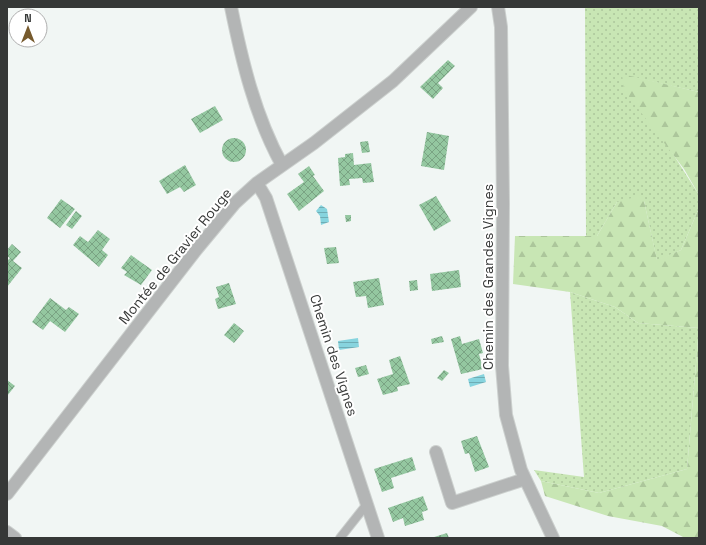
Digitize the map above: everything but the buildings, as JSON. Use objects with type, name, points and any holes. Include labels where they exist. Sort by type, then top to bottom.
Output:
[{"type":"street","points":[[231,7],[246,73],[258,109],[282,165]]},
{"type":"street","name":"Montée de Gravier Rouge","points":[[7,494],[196,250],[235,203],[257,183],[394,81],[471,7]]},
{"type":"street","name":"Chemin des Grandes Vignes","points":[[498,7],[501,27],[504,203],[502,366],[506,415],[521,470],[553,538]]},
{"type":"street","name":"Chemin des Vignes","points":[[257,183],[266,198],[378,538]]},
{"type":"street","points":[[436,452],[452,503],[525,479]]},
{"type":"street","points":[[7,532],[15,538]]},
{"type":"lane","points":[[340,538],[367,504]]},
{"type":"green space","points":[[585,7],[699,7],[699,92],[623,75],[699,195],[699,208],[681,250],[657,261],[644,201],[617,202],[597,236],[586,236]]},
{"type":"green space","points":[[622,74],[699,92],[699,195],[684,169],[624,90]]},
{"type":"green space","points":[[639,196],[644,201],[657,260],[681,250],[699,208],[699,328],[638,323],[615,307],[570,292],[513,284],[515,236],[597,236],[617,202]]},
{"type":"green space","points":[[570,292],[615,307],[638,323],[699,328],[687,469],[599,493],[541,481],[534,470],[584,477]]},
{"type":"green space","points":[[699,328],[699,538],[685,538],[662,526],[608,516],[545,496],[541,481],[599,493],[687,469]]},
{"type":"water","points":[[321,205],[327,209],[329,222],[321,225],[320,216],[316,211]]},
{"type":"water","points":[[358,338],[359,347],[339,350],[338,341]]},
{"type":"water","points":[[484,374],[486,382],[470,387],[468,379]]}]
